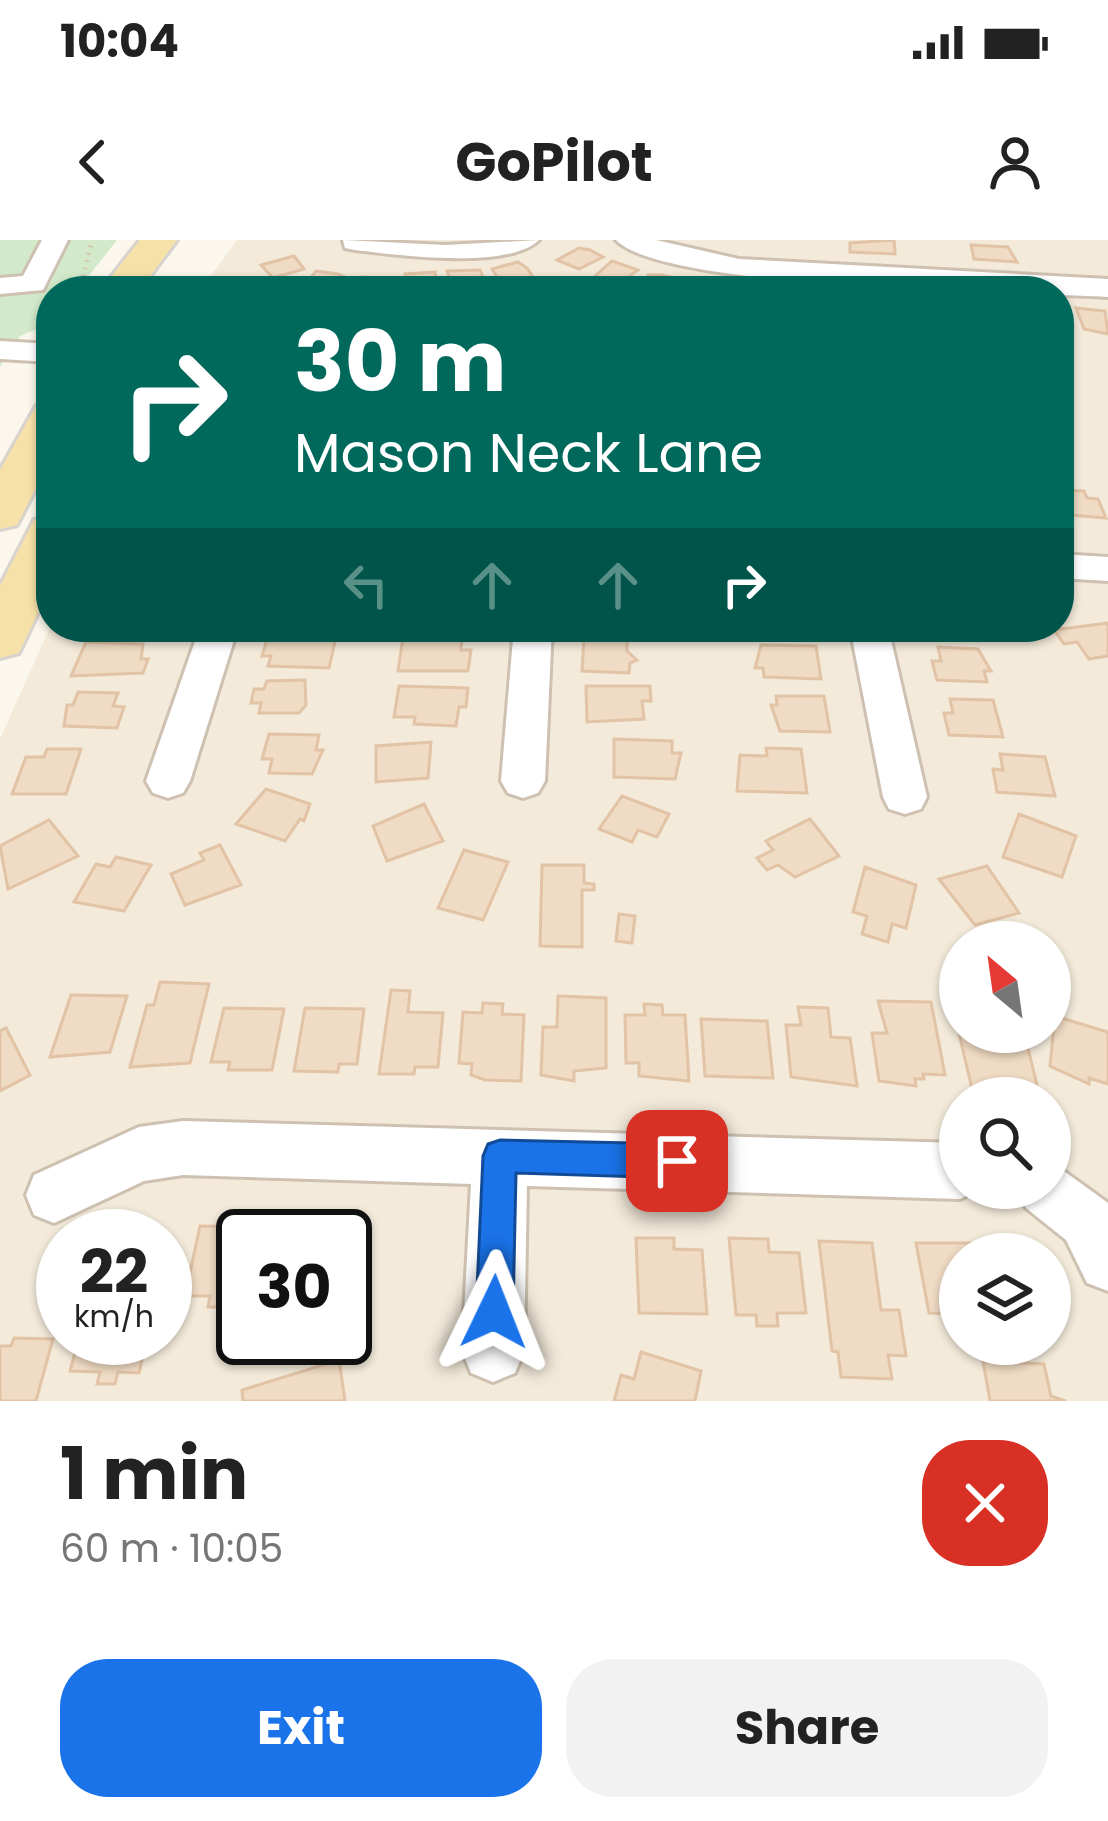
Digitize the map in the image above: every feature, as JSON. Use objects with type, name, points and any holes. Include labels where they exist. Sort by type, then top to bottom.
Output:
[{"type":"main road","points":[[171,276],[176,246]]},
{"type":"main road","points":[[138,276],[176,246]]},
{"type":"main road","points":[[0,514],[36,444]]},
{"type":"main road","points":[[0,640],[36,563]]},
{"type":"street","points":[[37,276],[55,240]]},
{"type":"street","points":[[355,242],[395,251],[445,254],[526,240]]},
{"type":"street","points":[[629,240],[685,258],[841,276]]},
{"type":"street","points":[[935,240],[941,276]]},
{"type":"street","points":[[0,286],[33,284],[36,278]]},
{"type":"street","points":[[1074,287],[1108,288]]},
{"type":"street","points":[[0,350],[36,352]]},
{"type":"street","points":[[1074,567],[1108,569]]},
{"type":"street","points":[[168,781],[214,642]]},
{"type":"street","points":[[523,781],[532,642]]},
{"type":"street","points":[[872,642],[905,797]]},
{"type":"street","points":[[54,1195],[139,1154],[183,1148],[939,1170]]},
{"type":"street","points":[[493,1352],[500,1156]]},
{"type":"path","points":[[87,276],[84,253],[92,240]]},
{"type":"shaded area","points":[[237,240],[1108,240],[1108,1401],[0,1401],[0,739],[43,642],[1074,642],[1074,276],[211,276]]},
{"type":"green space","points":[[0,240],[117,240],[89,276],[36,276],[36,329],[20,336],[0,367]]},
{"type":"building","points":[[894,240],[895,254],[850,252],[850,243]]},
{"type":"building","points":[[971,245],[1008,247],[1017,262],[974,259]]},
{"type":"building","points":[[579,248],[603,257],[579,269],[557,260]]},
{"type":"building","points":[[294,256],[304,269],[271,276],[261,265]]},
{"type":"building","points":[[612,261],[638,270],[630,276],[595,276]]},
{"type":"building","points":[[518,262],[532,276],[497,276],[492,269]]},
{"type":"building","points":[[480,270],[483,276],[449,276],[447,271]]},
{"type":"building","points":[[316,271],[343,276],[312,276]]},
{"type":"building","points":[[435,272],[435,276],[405,276]]},
{"type":"building","points":[[1076,308],[1105,311],[1108,334],[1084,329]]},
{"type":"building","points":[[1074,491],[1098,499],[1106,518],[1074,515]]},
{"type":"building","points":[[1108,623],[1108,656],[1089,659],[1077,642],[1064,644],[1074,642],[1074,627]]},
{"type":"building","points":[[86,642],[143,644],[141,659],[148,659],[143,673],[71,676]]},
{"type":"building","points":[[266,642],[335,642],[329,668],[268,666],[271,656],[262,656]]},
{"type":"building","points":[[402,642],[462,642],[461,650],[471,650],[468,671],[398,671]]},
{"type":"building","points":[[584,642],[627,642],[627,651],[637,660],[630,663],[629,673],[582,671]]},
{"type":"building","points":[[761,645],[816,646],[821,679],[764,677],[763,668],[755,668]]},
{"type":"building","points":[[938,647],[978,649],[991,671],[984,671],[987,682],[937,680],[932,661],[941,661]]},
{"type":"building","points":[[305,680],[306,705],[299,713],[259,713],[261,703],[251,703],[254,689],[264,689],[267,681]]},
{"type":"building","points":[[399,686],[468,688],[466,707],[459,707],[456,726],[414,724],[415,717],[394,717]]},
{"type":"building","points":[[586,686],[650,686],[651,701],[642,701],[644,719],[587,722]]},
{"type":"building","points":[[78,692],[118,693],[113,706],[124,707],[117,728],[64,726],[67,705],[73,705]]},
{"type":"building","points":[[776,696],[824,696],[830,732],[780,731],[771,705],[777,705]]},
{"type":"building","points":[[950,699],[993,700],[1003,737],[949,735],[944,713],[953,713]]},
{"type":"building","points":[[269,734],[319,735],[316,750],[323,750],[312,774],[269,773],[272,759],[262,759]]},
{"type":"building","points":[[614,739],[672,741],[672,753],[681,753],[675,779],[614,777]]},
{"type":"building","points":[[431,742],[428,778],[376,782],[376,746]]},
{"type":"building","points":[[766,748],[801,749],[807,793],[737,791],[740,755],[767,756]]},
{"type":"building","points":[[47,749],[81,749],[66,794],[12,794],[26,757],[44,757]]},
{"type":"building","points":[[1000,754],[1045,757],[1055,796],[997,792],[993,769],[1003,770]]},
{"type":"building","points":[[266,789],[310,804],[304,821],[300,819],[285,841],[236,824]]},
{"type":"building","points":[[622,796],[669,814],[657,837],[638,830],[632,842],[599,829]]},
{"type":"building","points":[[424,804],[443,841],[387,861],[373,826]]},
{"type":"building","points":[[1019,814],[1076,836],[1062,877],[1003,857]]},
{"type":"building","points":[[810,819],[839,856],[795,877],[778,865],[767,870],[757,858],[773,850],[766,841]]},
{"type":"building","points":[[49,820],[78,856],[8,889],[0,846]]},
{"type":"building","points":[[220,845],[241,885],[185,905],[171,874],[204,860],[200,853]]},
{"type":"building","points":[[464,850],[508,862],[483,920],[438,908]]},
{"type":"building","points":[[116,857],[151,865],[124,911],[74,902],[96,864],[110,867]]},
{"type":"building","points":[[542,865],[584,865],[584,883],[594,884],[594,890],[582,890],[582,947],[540,946]]},
{"type":"building","points":[[987,866],[1019,913],[972,921],[939,879]]},
{"type":"building","points":[[865,867],[916,885],[906,928],[892,924],[888,942],[862,934],[867,916],[853,912]]},
{"type":"building","points":[[619,914],[635,916],[632,943],[616,941]]},
{"type":"building","points":[[160,982],[209,984],[190,1063],[130,1067],[147,1005],[154,1005]]},
{"type":"building","points":[[391,990],[410,991],[408,1012],[443,1013],[438,1067],[415,1067],[414,1074],[379,1074]]},
{"type":"building","points":[[71,995],[127,996],[110,1052],[50,1057]]},
{"type":"building","points":[[558,996],[606,998],[606,1068],[574,1071],[574,1081],[541,1075],[543,1027],[557,1027]]},
{"type":"building","points":[[878,1001],[931,1002],[945,1075],[923,1074],[924,1079],[915,1079],[916,1086],[879,1081],[872,1033],[887,1033]]},
{"type":"building","points":[[483,1003],[503,1004],[502,1014],[524,1015],[521,1081],[485,1080],[471,1075],[472,1064],[459,1063],[463,1012],[482,1013]]},
{"type":"building","points":[[644,1004],[662,1005],[663,1015],[685,1015],[689,1081],[639,1076],[639,1063],[626,1063],[625,1015],[645,1015]]},
{"type":"building","points":[[798,1007],[828,1008],[831,1037],[850,1038],[857,1086],[791,1077],[786,1025],[801,1025]]},
{"type":"building","points":[[224,1008],[284,1009],[272,1070],[228,1070],[230,1062],[211,1062]]},
{"type":"building","points":[[305,1008],[364,1009],[357,1064],[339,1064],[338,1072],[294,1071]]},
{"type":"building","points":[[701,1019],[767,1021],[773,1078],[705,1076]]},
{"type":"building","points":[[1071,1021],[1108,1032],[1108,1084],[1089,1078],[1089,1084],[1050,1066],[1051,1053],[1071,1053]]},
{"type":"building","points":[[6,1028],[30,1075],[0,1091],[0,1031]]},
{"type":"building","points":[[964,1053],[1029,1053],[1035,1077],[969,1077]]},
{"type":"building","points":[[200,1226],[216,1226],[216,1307],[208,1307],[210,1296],[192,1296],[192,1263]]},
{"type":"building","points":[[636,1238],[674,1238],[674,1249],[702,1250],[707,1314],[639,1313]]},
{"type":"building","points":[[729,1238],[768,1239],[769,1252],[799,1253],[806,1313],[777,1313],[778,1326],[757,1326],[756,1315],[736,1315]]},
{"type":"building","points":[[819,1241],[872,1243],[881,1310],[899,1310],[906,1356],[888,1355],[892,1379],[841,1377],[838,1352],[832,1351]]},
{"type":"building","points":[[916,1243],[939,1243],[939,1313],[929,1313]]},
{"type":"building","points":[[14,1338],[36,1339],[36,1365],[46,1365],[36,1401],[0,1401],[0,1346],[11,1346]]},
{"type":"building","points":[[641,1352],[701,1371],[695,1401],[614,1401],[621,1375],[634,1379]]},
{"type":"building","points":[[72,1365],[141,1365],[139,1373],[118,1372],[115,1384],[97,1384],[100,1372],[70,1371]]},
{"type":"building","points":[[323,1365],[340,1365],[345,1401],[243,1401],[242,1390]]},
{"type":"building","points":[[984,1365],[1044,1365],[1051,1396],[1066,1401],[990,1401]]},
{"type":"route","points":[[494,1312],[500,1156],[677,1161]]}]
